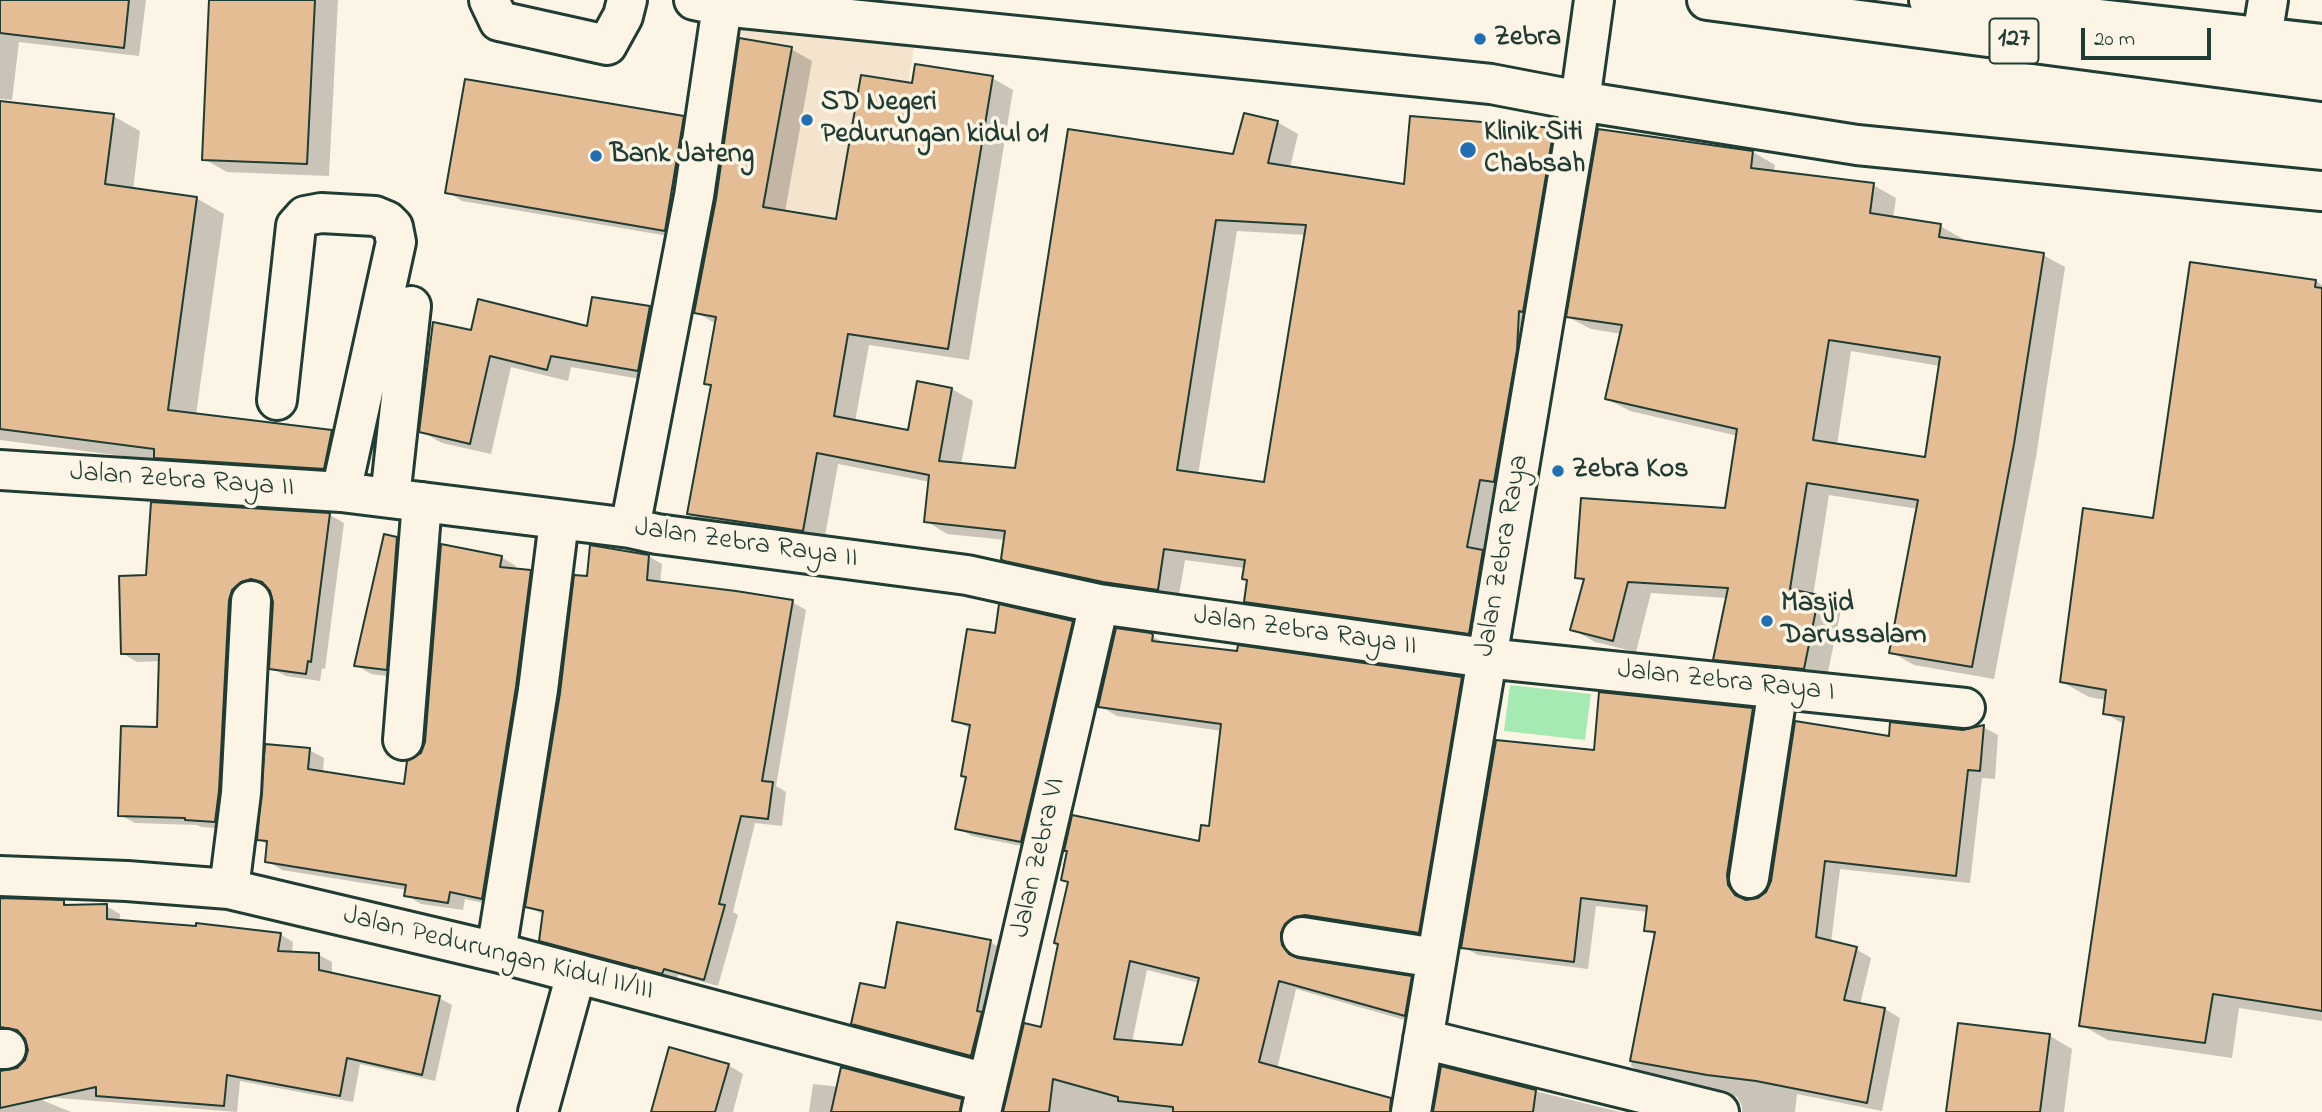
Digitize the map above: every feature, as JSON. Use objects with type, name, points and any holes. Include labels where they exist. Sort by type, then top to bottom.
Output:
[{"type":"street","points":[[489,0],[499,20],[607,45],[623,16],[627,0]]},
{"type":"street","name":"Jalan Zebra Raya","points":[[1411,1112],[1580,101],[1594,0]]},
{"type":"street","name":"127","points":[[1707,0],[2322,81]]},
{"type":"street","name":"127","points":[[1929,0],[2322,44]]},
{"type":"street","points":[[2262,37],[2268,0]]},
{"type":"street","points":[[630,528],[694,197],[708,3],[1491,84],[1580,101],[1857,145],[2322,191]]},
{"type":"street","points":[[277,400],[296,226],[305,216],[321,213],[375,216],[387,221],[394,227],[395,252],[341,492]]},
{"type":"street","points":[[403,740],[411,306]]},
{"type":"street","name":"Jalan Zebra Raya II","points":[[0,470],[341,492],[630,528],[657,534],[967,575],[1100,604],[1486,658]]},
{"type":"street","points":[[496,952],[536,704],[559,521]]},
{"type":"street","points":[[229,890],[241,793],[251,601]]},
{"type":"street","name":"Jalan Zebra VI","points":[[984,1098],[1100,604]]},
{"type":"street","name":"Jalan Zebra Raya I","points":[[1486,658],[1965,708]]},
{"type":"street","points":[[1749,878],[1778,688]]},
{"type":"street","name":"Jalan Pedurungan Kidul II/III","points":[[0,876],[127,881],[229,890],[496,952],[576,974],[984,1098]]},
{"type":"street","points":[[1301,937],[1436,958]]},
{"type":"street","points":[[538,1112],[576,974]]},
{"type":"street","points":[[1423,1039],[1719,1112]]},
{"type":"shaded area","name":"SD Negeri Pedurungan kidul 01","points":[[728,20],[914,48],[873,293],[720,195],[700,191]]},
{"type":"green space","points":[[1510,685],[1591,694],[1585,740],[1504,731]]},
{"type":"building","points":[[0,0],[129,0],[124,48],[0,33]]},
{"type":"building","points":[[209,0],[315,0],[307,164],[202,160]]},
{"type":"building","points":[[739,38],[792,47],[763,207],[836,219],[861,75],[912,83],[915,64],[993,76],[948,349],[848,334],[834,416],[908,430],[917,381],[952,388],[939,461],[1015,468],[1068,129],[1233,154],[1244,113],[1278,121],[1268,163],[1404,184],[1410,116],[1554,128],[1523,312],[1519,311],[1517,350],[1494,482],[1480,480],[1467,547],[1483,550],[1469,634],[1244,602],[1247,580],[1242,579],[1245,560],[1164,549],[1158,590],[1103,582],[1004,561],[1001,559],[1005,531],[924,522],[929,475],[817,453],[803,531],[687,514],[711,385],[704,384],[716,317],[694,313],[716,199]],"holes":[[[1216,220],[1306,225],[1264,482],[1177,470]]]},
{"type":"building","points":[[465,79],[684,116],[665,231],[445,193]]},
{"type":"building","points":[[0,101],[114,114],[105,184],[197,197],[168,410],[332,430],[324,469],[154,458],[154,449],[0,429]]},
{"type":"building","points":[[1598,129],[1753,151],[1751,168],[1874,183],[1870,213],[1941,224],[1939,237],[2044,253],[2014,444],[1972,667],[1889,653],[1918,500],[1807,483],[1790,589],[1819,595],[1804,669],[1713,660],[1728,588],[1628,582],[1613,641],[1570,630],[1584,579],[1575,578],[1581,498],[1725,508],[1737,429],[1605,399],[1622,325],[1566,317]],"holes":[[[1829,340],[1940,357],[1925,457],[1813,440]]]},
{"type":"building","points":[[2190,262],[2316,280],[2315,287],[2322,288],[2322,1011],[2213,994],[2205,1043],[2079,1026],[2124,717],[2103,714],[2106,690],[2060,682],[2083,508],[2153,518]]},
{"type":"building","points":[[592,297],[650,306],[638,371],[551,356],[547,370],[490,356],[470,444],[419,432],[433,322],[471,330],[478,299],[587,326]]},
{"type":"building","points":[[151,502],[330,513],[311,662],[308,661],[306,674],[269,669],[273,602],[270,591],[262,582],[251,579],[241,582],[232,590],[229,600],[215,822],[185,818],[118,816],[121,726],[157,727],[159,654],[121,654],[119,576],[146,575]]},
{"type":"building","points":[[384,534],[397,537],[387,670],[354,666]]},
{"type":"building","points":[[441,544],[502,556],[500,567],[531,570],[516,687],[482,899],[450,892],[448,903],[404,896],[406,885],[265,862],[267,841],[257,840],[265,744],[310,748],[308,769],[404,784],[407,761],[421,753],[425,742]]},
{"type":"building","points":[[590,545],[649,555],[647,580],[793,600],[762,781],[773,782],[768,819],[741,816],[719,904],[725,905],[704,980],[664,969],[662,974],[539,941],[543,911],[525,907],[560,693],[574,575],[587,576]]},
{"type":"building","points":[[999,604],[1073,621],[1021,842],[955,829],[966,777],[961,776],[970,725],[952,721],[967,629],[995,633]]},
{"type":"building","points":[[1116,628],[1151,633],[1152,641],[1237,651],[1238,645],[1462,677],[1419,933],[1305,915],[1294,917],[1285,924],[1281,933],[1282,945],[1289,954],[1298,958],[1412,976],[1405,1016],[1279,981],[1259,1062],[1391,1098],[1390,1112],[1173,1112],[1173,1107],[1118,1101],[1118,1097],[1053,1079],[1049,1112],[1003,1112],[1024,1023],[1041,1027],[1058,944],[1054,943],[1068,882],[1061,880],[1072,815],[1199,841],[1201,825],[1209,826],[1221,724],[1098,707]],"holes":[[[1130,961],[1199,978],[1182,1045],[1114,1039]]]},
{"type":"building","points":[[1599,692],[1753,708],[1727,875],[1728,885],[1735,895],[1746,900],[1758,898],[1766,892],[1771,881],[1795,721],[1889,736],[1890,722],[1963,730],[1984,725],[1980,771],[1968,770],[1956,876],[1825,861],[1816,937],[1857,947],[1844,1000],[1885,1008],[1867,1103],[1756,1081],[1630,1061],[1655,932],[1644,931],[1647,906],[1581,898],[1574,962],[1461,948],[1496,740],[1594,750]]},
{"type":"building","points":[[0,898],[64,900],[64,905],[107,904],[107,919],[196,926],[196,923],[281,933],[278,951],[319,953],[319,970],[440,996],[422,1075],[347,1058],[340,1096],[227,1075],[224,1106],[96,1096],[96,1087],[0,1108],[0,1071],[17,1068],[25,1060],[28,1050],[25,1039],[17,1030],[0,1027]]},
{"type":"building","points":[[897,922],[991,940],[977,1011],[982,1012],[971,1056],[851,1024],[860,983],[885,988]]},
{"type":"building","points":[[1958,1023],[2050,1034],[2040,1112],[1946,1112]]},
{"type":"building","points":[[669,1047],[729,1064],[715,1112],[651,1112]]},
{"type":"building","points":[[1441,1066],[1536,1090],[1533,1112],[1433,1112]]},
{"type":"building","points":[[841,1067],[962,1099],[960,1112],[831,1112]]},
{"type":"place","name":"Zebra","points":[[1480,39]]},
{"type":"place","name":"SD Negeri Pedurungan kidul 01","points":[[807,120]]},
{"type":"place","name":"Klinik Siti Chabsah","points":[[1468,150]]},
{"type":"place","name":"Bank Jateng","points":[[596,156]]},
{"type":"place","name":"Zebra Kos","points":[[1558,471]]},
{"type":"place","name":"Masjid Darussalam","points":[[1767,621]]}]
